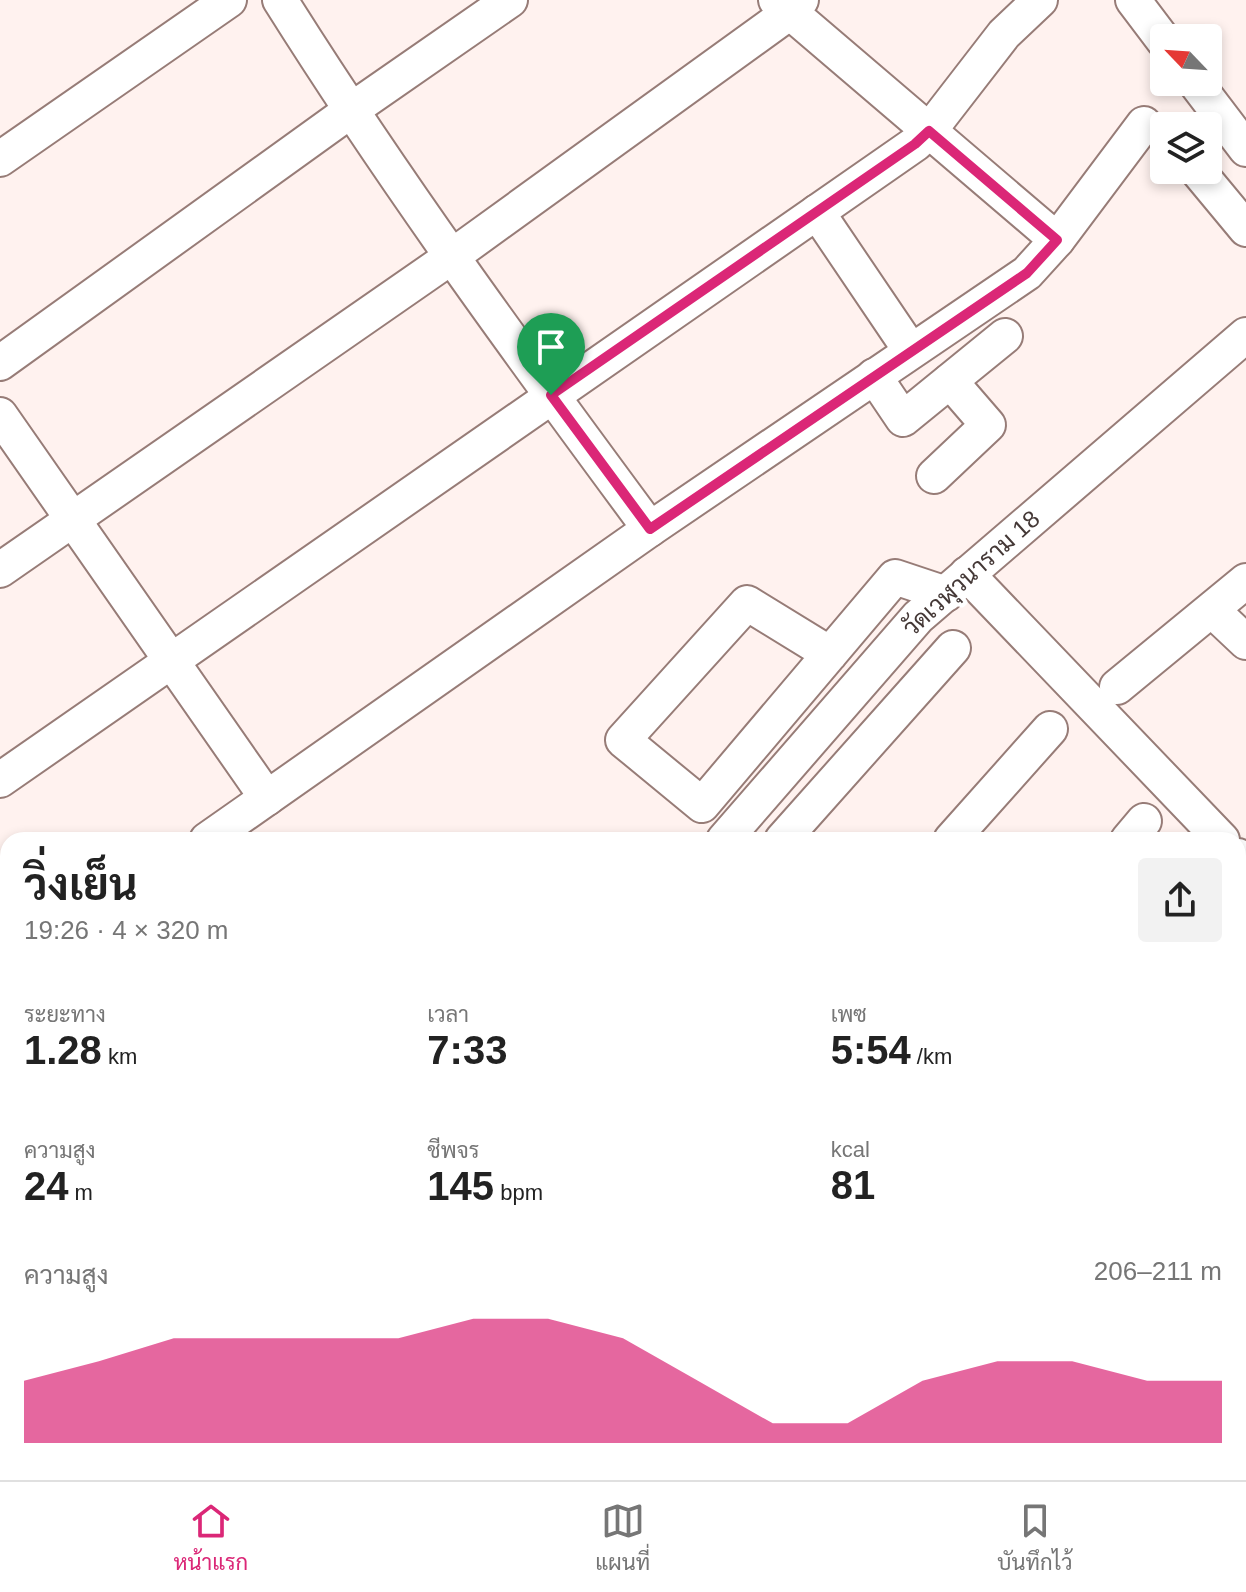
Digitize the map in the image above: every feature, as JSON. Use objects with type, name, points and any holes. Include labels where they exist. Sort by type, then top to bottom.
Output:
[{"type":"street","points":[[0,159],[229,0]]},
{"type":"street","points":[[280,0],[350,111],[451,257],[650,529]]},
{"type":"street","points":[[0,363],[510,0]]},
{"type":"street","points":[[0,780],[915,144],[929,131],[1004,34],[1040,0]]},
{"type":"street","points":[[1133,0],[1151,24]]},
{"type":"street","points":[[0,570],[451,257],[789,4],[929,131],[1057,240]]},
{"type":"street","points":[[1206,96],[1246,149]]},
{"type":"street","points":[[218,832],[650,529],[1027,273],[1057,240],[1144,124]]},
{"type":"street","points":[[1209,184],[1246,229]]},
{"type":"street","points":[[817,212],[911,351]]},
{"type":"street","name":"วัดเวฬุวนาราม 18","points":[[731,832],[897,639],[956,584],[1246,335]]},
{"type":"street","points":[[874,376],[903,419],[1005,336]]},
{"type":"street","points":[[934,476],[988,425],[950,381]]},
{"type":"street","points":[[0,415],[267,798]]},
{"type":"street","points":[[830,654],[747,603],[623,740],[702,805],[830,654],[895,577],[956,584],[1214,832]]},
{"type":"street","points":[[1117,687],[1246,581]]},
{"type":"street","points":[[1212,610],[1246,642]]},
{"type":"street","points":[[789,832],[953,648]]},
{"type":"street","points":[[958,832],[1050,729]]},
{"type":"route","points":[[929,131],[1057,240],[1027,273],[650,529],[551,395],[915,144],[929,131]]}]
